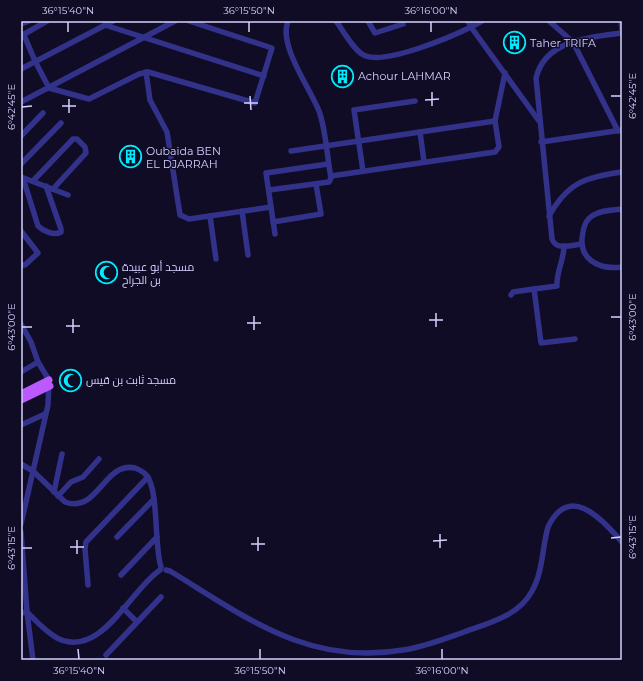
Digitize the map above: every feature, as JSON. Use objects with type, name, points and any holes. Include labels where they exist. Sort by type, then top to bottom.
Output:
[{"type":"main road","points":[[21,394],[49,383]]},
{"type":"main road","points":[[21,400],[49,383]]},
{"type":"street","points":[[21,24],[29,21]]},
{"type":"street","points":[[47,21],[23,35],[49,88],[89,99],[146,72],[170,77],[252,103],[257,101],[272,50],[270,47],[189,21]]},
{"type":"street","points":[[21,69],[113,21]]},
{"type":"street","points":[[21,102],[175,21]]},
{"type":"street","points":[[268,190],[329,182],[330,176],[319,112],[309,94],[287,40],[286,26],[288,21]]},
{"type":"street","points":[[336,21],[358,51],[365,56],[374,57],[409,51],[447,39],[482,21]]},
{"type":"street","points":[[368,21],[375,33],[403,22],[410,21]]},
{"type":"street","points":[[468,21],[539,122]]},
{"type":"street","points":[[542,142],[620,130],[573,42],[549,21]]},
{"type":"street","points":[[582,244],[564,246],[556,245],[553,241],[535,85],[537,72],[556,49],[573,42],[622,32],[621,21]]},
{"type":"street","points":[[105,25],[264,76]]},
{"type":"street","points":[[146,72],[150,100],[167,132],[180,215],[189,219],[271,207]]},
{"type":"street","points":[[330,176],[497,151],[499,147],[495,121],[505,73]]},
{"type":"street","points":[[363,171],[354,110],[415,101]]},
{"type":"street","points":[[21,136],[43,113]]},
{"type":"street","points":[[291,151],[495,121]]},
{"type":"street","points":[[21,164],[61,123]]},
{"type":"street","points":[[420,132],[424,162]]},
{"type":"street","points":[[33,181],[73,139],[77,139],[85,147],[86,153],[52,189]]},
{"type":"street","points":[[275,234],[266,173],[328,164]]},
{"type":"street","points":[[549,216],[564,194],[579,182],[597,176],[622,172]]},
{"type":"street","points":[[22,177],[68,194]]},
{"type":"street","points":[[22,177],[38,226],[52,234],[58,234],[61,232],[61,229],[46,186]]},
{"type":"street","points":[[273,222],[321,214],[316,184]]},
{"type":"street","points":[[622,209],[598,213],[592,216],[584,227],[582,244],[588,257],[599,266],[612,268],[622,267]]},
{"type":"street","points":[[242,211],[248,255]]},
{"type":"street","points":[[210,216],[216,259]]},
{"type":"street","points":[[21,231],[38,253],[25,265],[21,265]]},
{"type":"street","points":[[557,286],[559,271],[563,260],[564,246]]},
{"type":"street","points":[[511,295],[513,292],[564,286]]},
{"type":"street","points":[[534,289],[541,343],[575,339]]},
{"type":"street","points":[[21,324],[32,342],[38,362],[49,383],[45,414],[21,524]]},
{"type":"street","points":[[21,372],[38,362]]},
{"type":"street","points":[[21,425],[45,414]]},
{"type":"street","points":[[56,494],[62,454]]},
{"type":"street","points":[[56,494],[71,482],[83,477],[99,459]]},
{"type":"street","points":[[21,464],[33,471],[65,502],[72,505],[85,502],[122,468],[139,470],[148,477],[152,487],[162,569]]},
{"type":"street","points":[[88,585],[85,550],[86,542],[148,477]]},
{"type":"street","points":[[117,537],[154,499]]},
{"type":"street","points":[[162,569],[170,571],[254,623],[278,634],[323,649],[346,653],[373,653],[404,650],[433,643],[500,619],[518,608],[526,601],[536,583],[548,527],[552,519],[563,510],[575,507],[591,511],[600,518],[622,542]]},
{"type":"street","points":[[21,532],[24,613],[33,660]]},
{"type":"street","points":[[121,575],[157,537]]},
{"type":"street","points":[[24,613],[56,637],[70,642],[96,636],[162,569]]},
{"type":"street","points":[[106,655],[136,621],[161,597]]},
{"type":"street","points":[[123,608],[136,621]]},
{"type":"place","name":"Taher TRIFA","points":[[515,43]]},
{"type":"place","name":"Achour LAHMAR","points":[[343,76]]},
{"type":"place","name":"Oubaida BEN EL DJARRAH","points":[[131,157]]},
{"type":"place","name":"مسجد أبو عبيدة بن الجراح","points":[[107,273]]},
{"type":"place","name":"مسجد ثابت بن قيس","points":[[70,380]]}]
